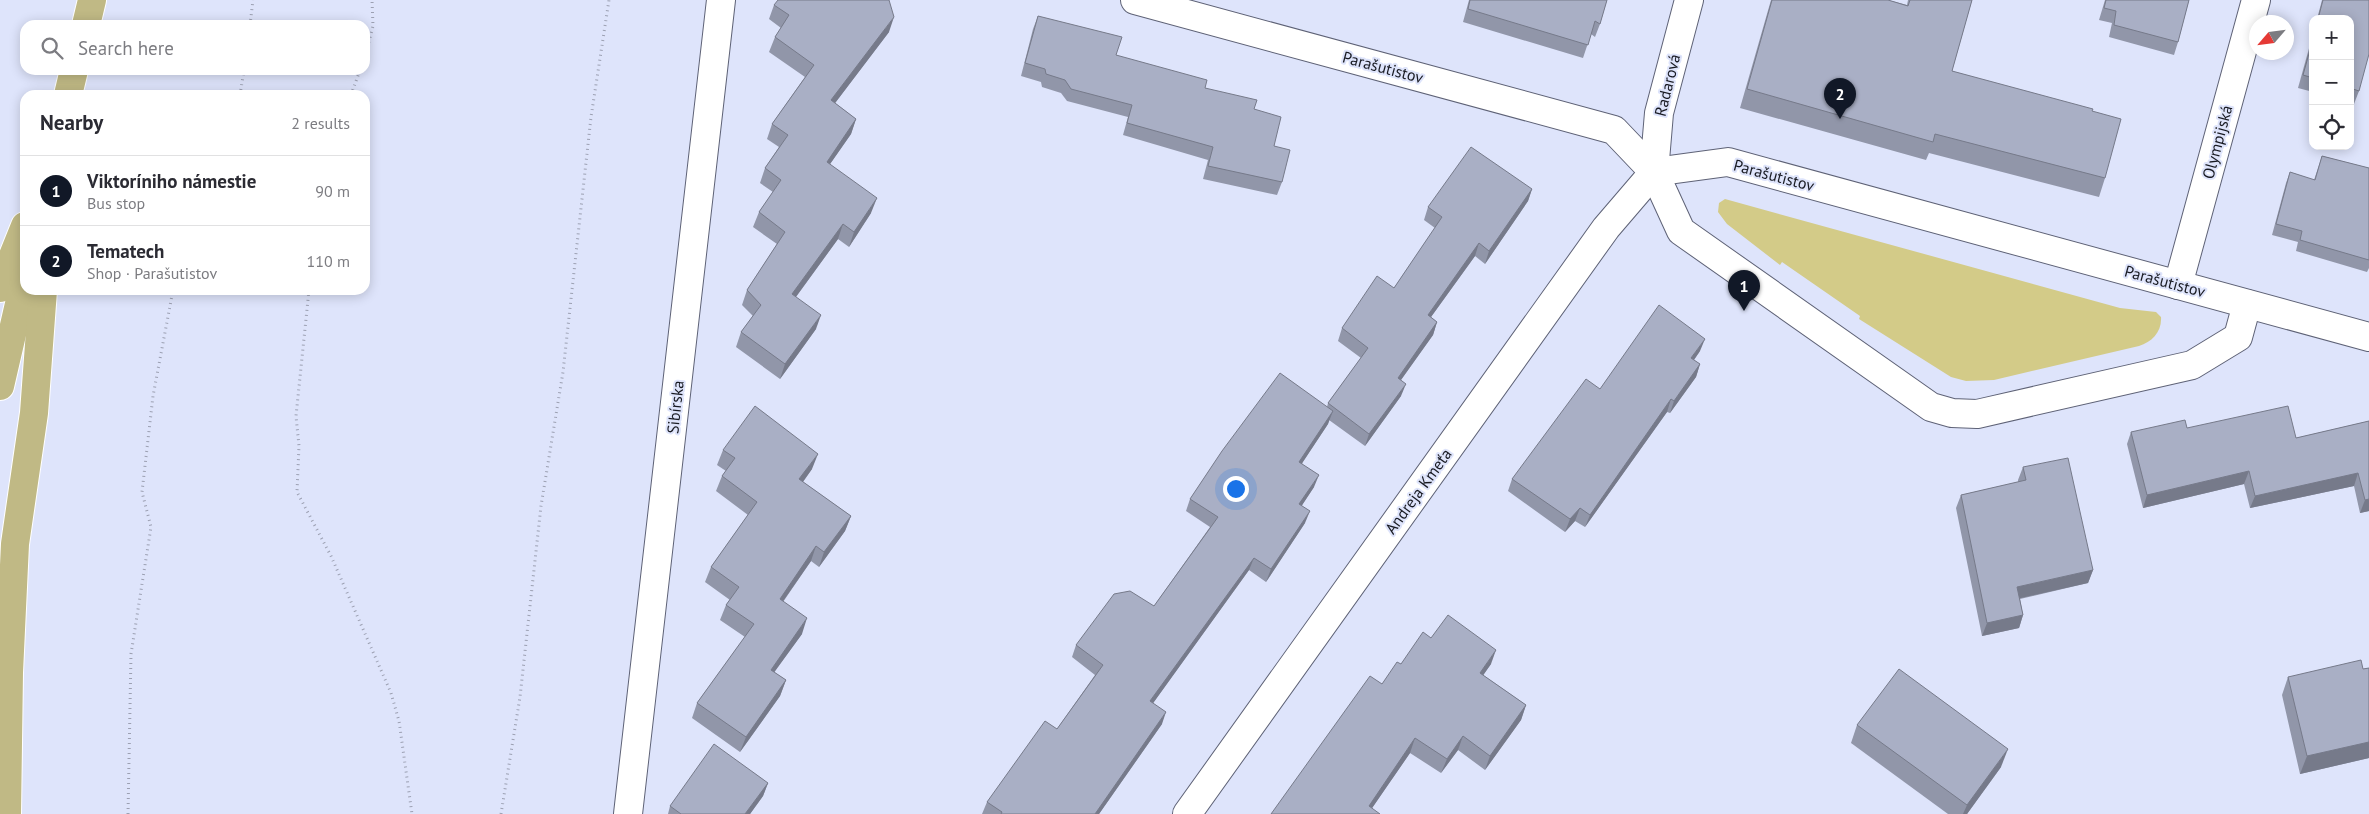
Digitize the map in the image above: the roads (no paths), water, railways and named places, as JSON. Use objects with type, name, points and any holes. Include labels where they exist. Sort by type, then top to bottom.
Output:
[{"type":"main road","points":[[87,20],[92,0]]},
{"type":"main road","points":[[69,90],[73,75]]},
{"type":"main road","points":[[0,288],[20,238]]},
{"type":"main road","points":[[0,386],[21,295]]},
{"type":"main road","points":[[7,814],[9,672],[15,544],[34,413],[43,295]]},
{"type":"street","name":"Sibírska","points":[[628,814],[721,0]]},
{"type":"street","name":"Parašutistov","points":[[1135,0],[1614,130],[1654,172],[1728,162],[2369,337]]},
{"type":"street","name":"Radarová","points":[[1654,172],[1659,113],[1689,0]]},
{"type":"street","name":"Olympijská","points":[[2178,285],[2256,0]]},
{"type":"street","points":[[1654,172],[1681,231],[1688,237],[1931,407],[1952,413],[1976,414],[1997,411],[2192,365],[2238,337],[2247,304]]},
{"type":"street","name":"Andreja Kmeťa","points":[[1187,814],[1606,228],[1654,172]]},
{"type":"place","name":"Tematech","points":[[1840,119]]},
{"type":"place","name":"Viktoríniho námestie","points":[[1744,311]]}]
